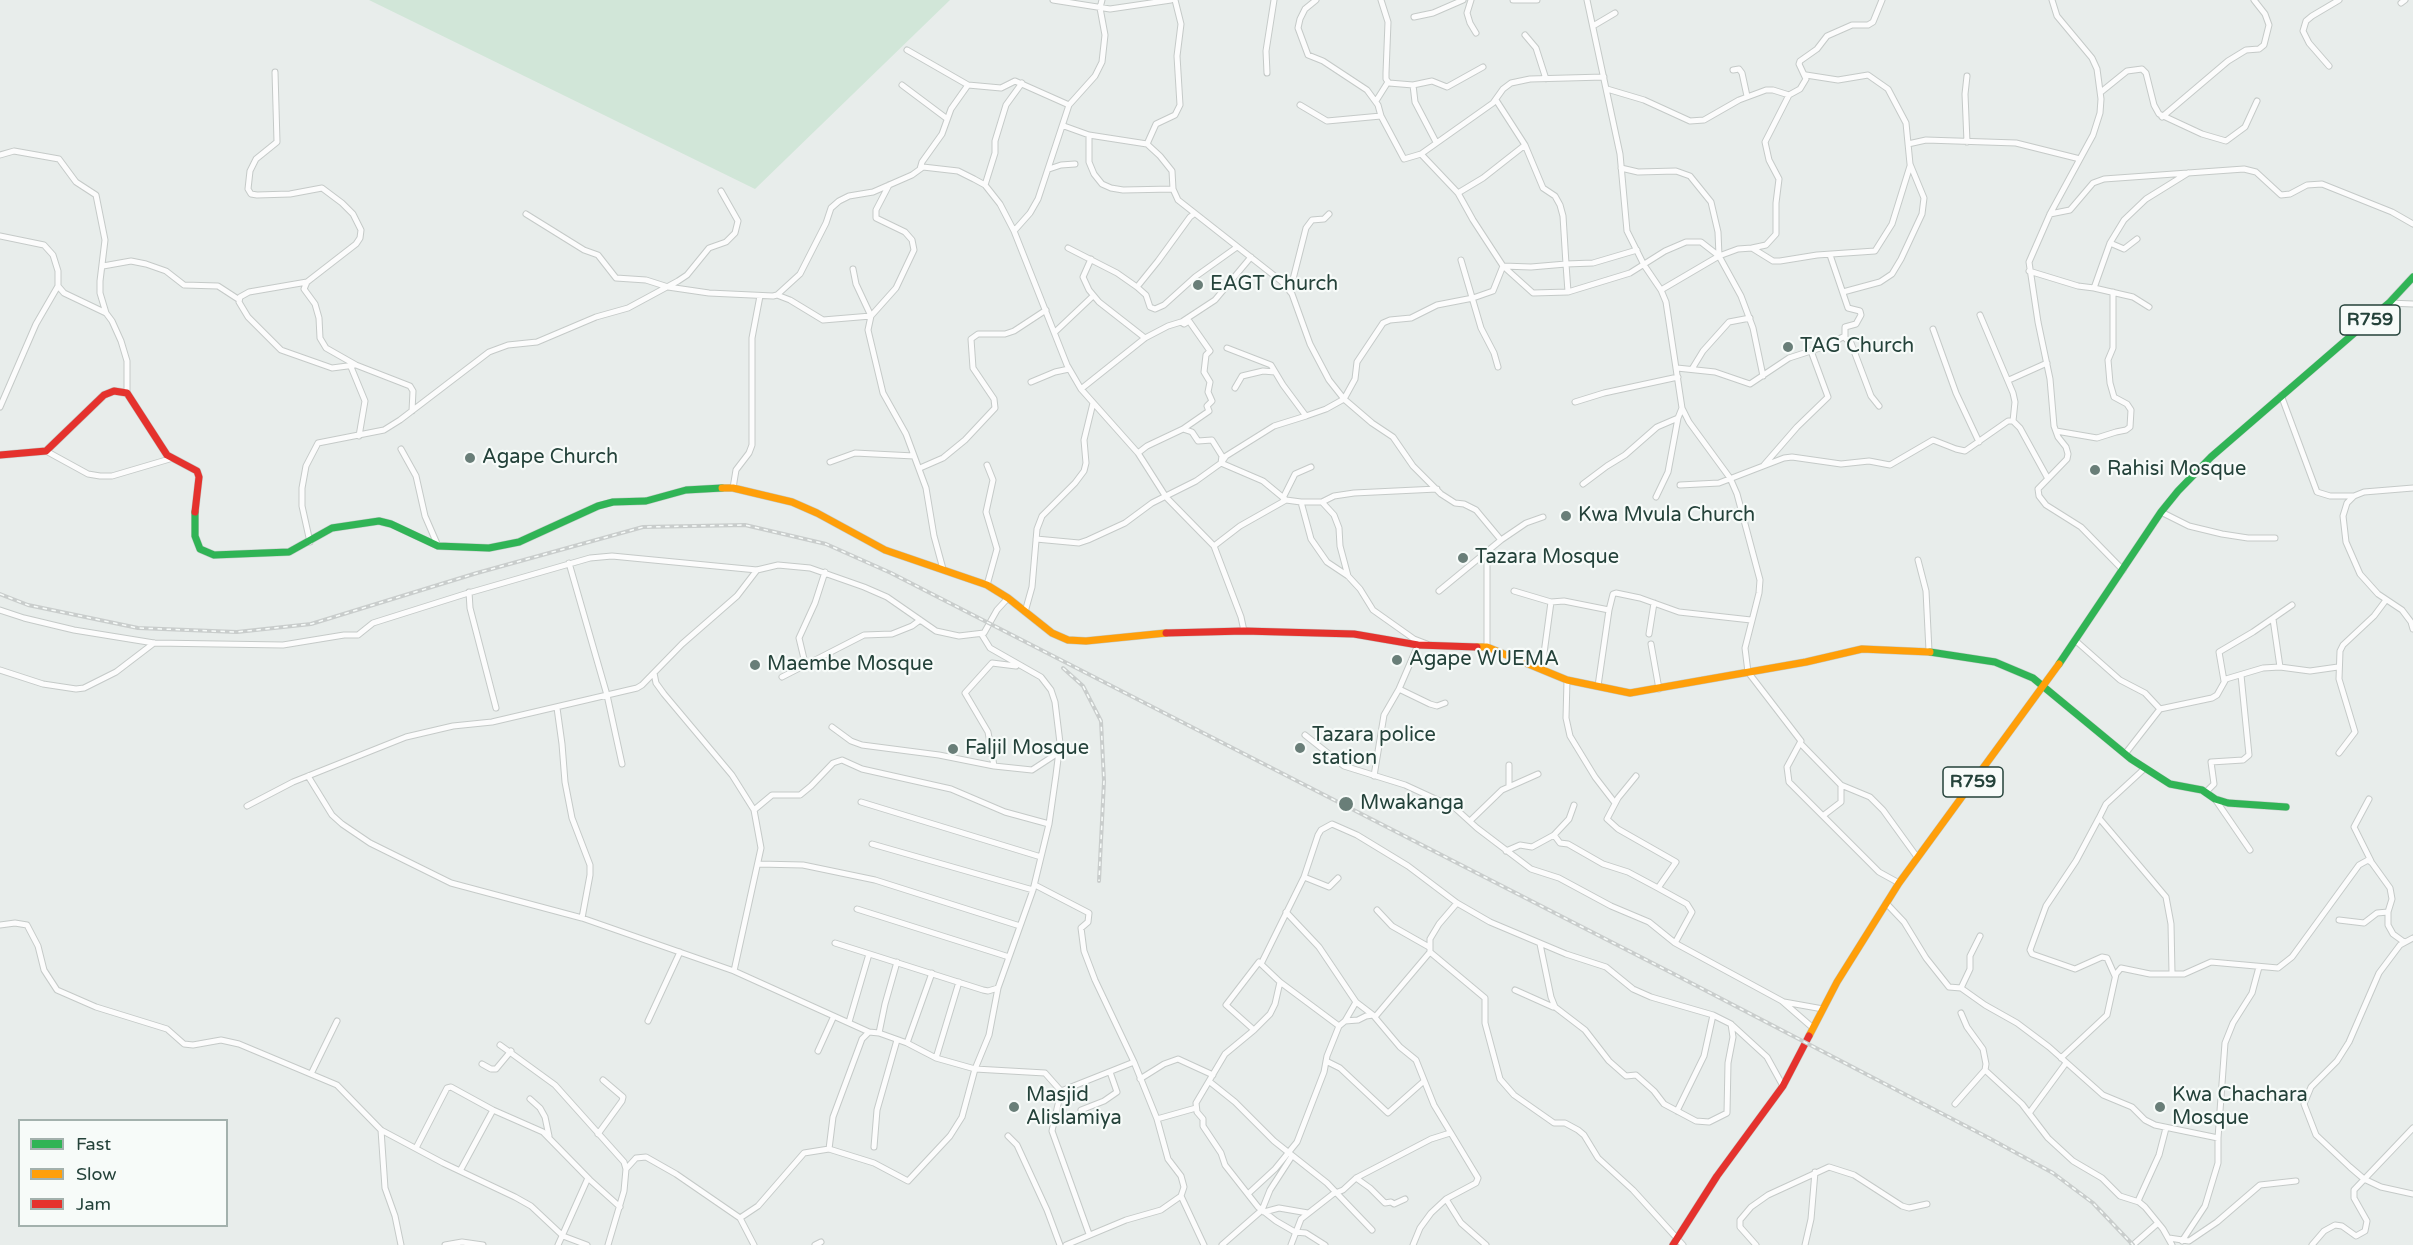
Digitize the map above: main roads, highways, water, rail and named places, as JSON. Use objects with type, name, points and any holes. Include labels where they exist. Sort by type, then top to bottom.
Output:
[{"type":"railway","points":[[0,594],[28,605],[138,628],[237,632],[311,624],[477,573],[643,527],[745,525],[826,544],[891,573],[1987,1137],[2053,1173],[2093,1203],[2133,1245]]},
{"type":"railway","points":[[1063,668],[1083,686],[1101,721],[1104,781],[1099,881]]},
{"type":"place","name":"EAGT Church","points":[[1198,285]]},
{"type":"place","name":"TAG Church","points":[[1788,347]]},
{"type":"place","name":"Agape Church","points":[[470,458]]},
{"type":"place","name":"Rahisi Mosque","points":[[2095,470]]},
{"type":"place","name":"Kwa Mvula Church","points":[[1566,516]]},
{"type":"place","name":"Tazara Mosque","points":[[1463,558]]},
{"type":"place","name":"Agape WUEMA","points":[[1397,660]]},
{"type":"place","name":"Maembe Mosque","points":[[755,665]]},
{"type":"place","name":"Tazara police station","points":[[1300,748]]},
{"type":"place","name":"Faljil Mosque","points":[[953,749]]},
{"type":"place","name":"Mwakanga","points":[[1346,804]]},
{"type":"place","name":"Masjid Alislamiya","points":[[1014,1107]]},
{"type":"place","name":"Kwa Chachara Mosque","points":[[2160,1107]]}]
